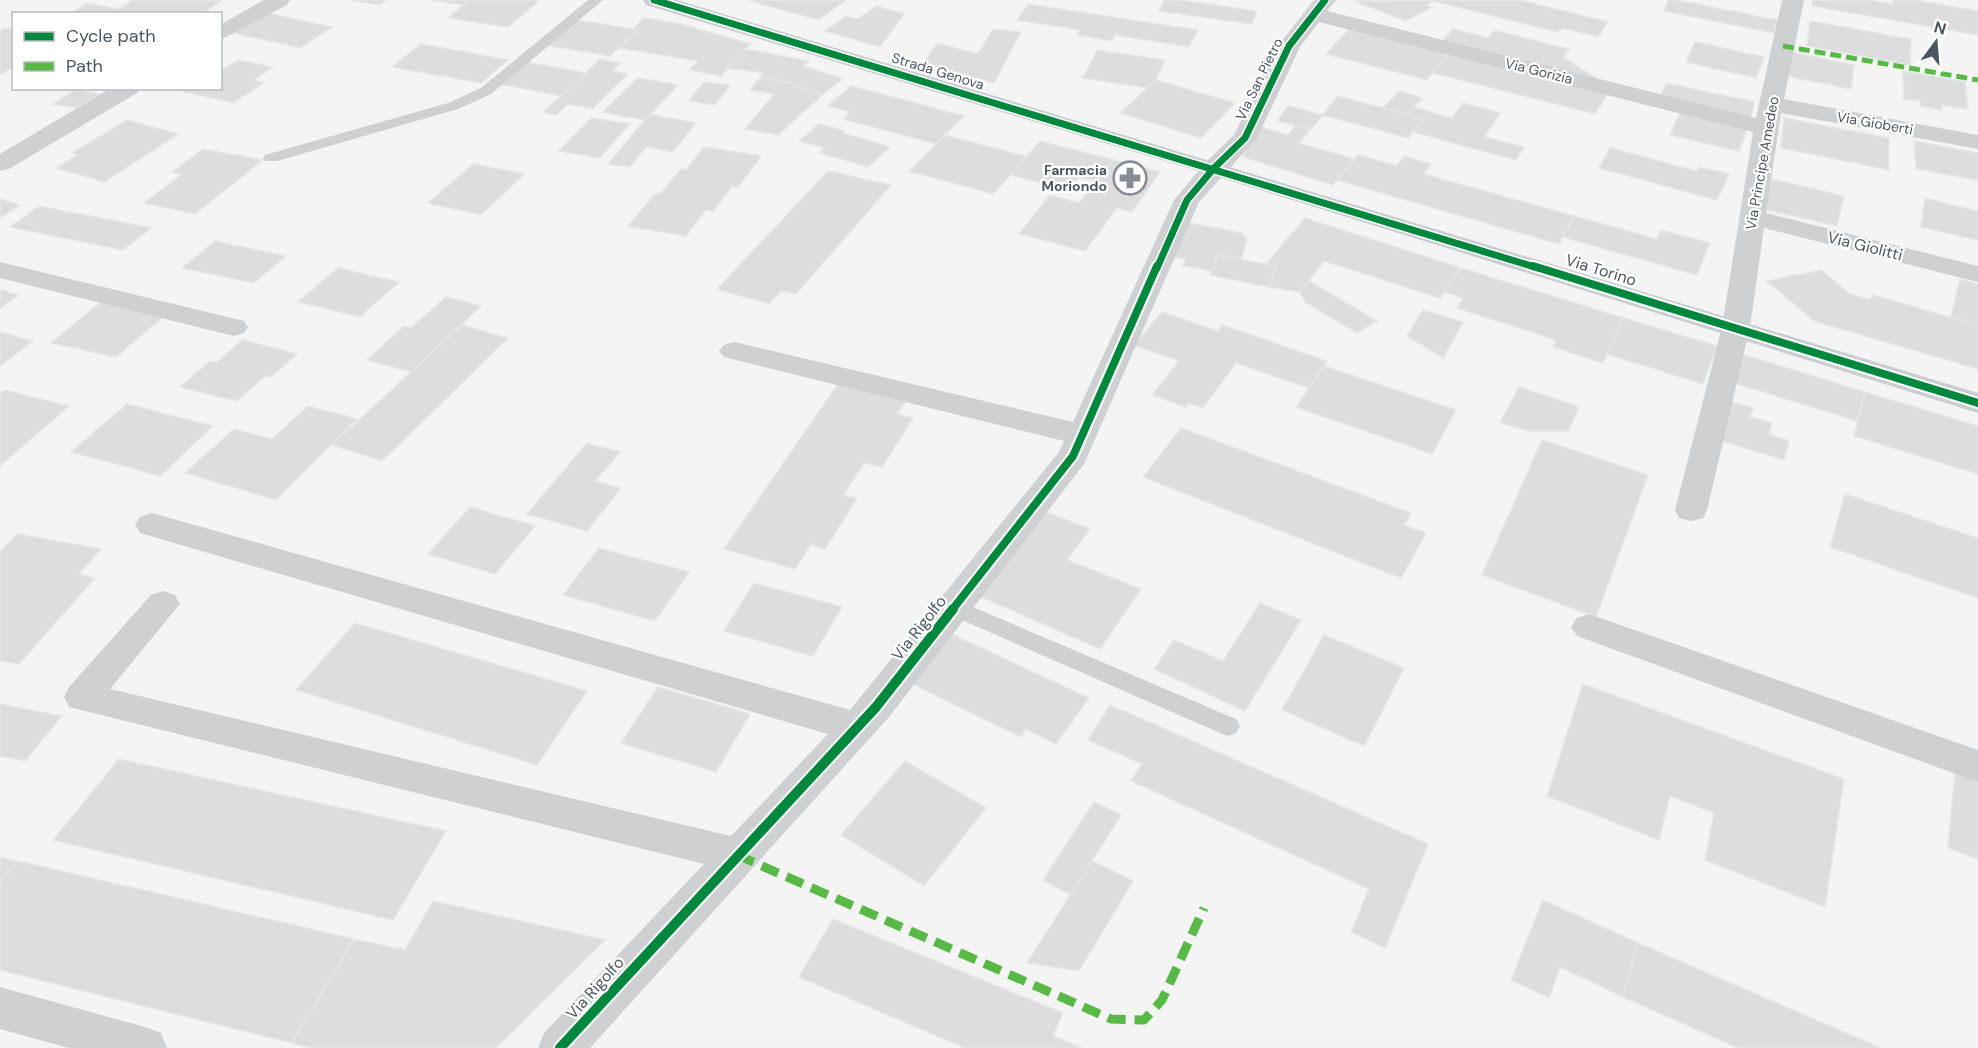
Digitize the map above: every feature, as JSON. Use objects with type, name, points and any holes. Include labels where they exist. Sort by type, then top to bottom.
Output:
[{"type":"main road","name":"Strada Genova","points":[[654,0],[1214,168]]},
{"type":"main road","name":"Via Torino","points":[[1214,168],[1978,403]]},
{"type":"street","points":[[222,33],[279,0]]},
{"type":"street","name":"Via Principe Amedeo","points":[[1691,510],[1736,327],[1769,116],[1793,0]]},
{"type":"street","name":"Via San Pietro","points":[[1214,168],[1245,138],[1289,46],[1318,7]]},
{"type":"street","name":"Via Gorizia","points":[[1318,7],[1769,116]]},
{"type":"street","points":[[0,164],[126,90]]},
{"type":"street","name":"Via Gioberti","points":[[1769,116],[1978,142]]},
{"type":"street","name":"Via Rigolfo","points":[[561,1048],[857,727],[1072,456],[1187,200],[1214,168]]},
{"type":"street","name":"Via Giolitti","points":[[1752,217],[1978,274]]},
{"type":"street","points":[[0,270],[234,327]]},
{"type":"street","points":[[734,351],[1082,435]]},
{"type":"street","points":[[152,525],[857,727]]},
{"type":"street","points":[[163,604],[82,697],[737,855]]},
{"type":"street","points":[[1589,627],[1978,766]]},
{"type":"street","points":[[0,1008],[145,1048]]},
{"type":"lane","points":[[271,158],[453,106],[486,91],[596,0]]},
{"type":"lane","points":[[954,607],[1228,726]]},
{"type":"building","points":[[133,0],[221,1],[205,12],[73,12],[87,3],[119,9]]},
{"type":"building","points":[[351,0],[386,0],[379,5]]},
{"type":"building","points":[[431,0],[470,0],[463,5]]},
{"type":"building","points":[[470,0],[539,1],[508,27],[448,18]]},
{"type":"building","points":[[747,0],[846,0],[818,20]]},
{"type":"building","points":[[1165,0],[1257,11],[1251,24],[1159,11]]},
{"type":"building","points":[[1519,0],[1608,22],[1598,37],[1562,28],[1558,32],[1433,1],[1426,5],[1432,7],[1406,21],[1354,1]]},
{"type":"building","points":[[1669,0],[1777,20],[1774,33],[1664,11]]},
{"type":"building","points":[[1813,0],[1867,0],[1893,4],[1893,0],[1913,0],[1978,11],[1978,35],[1812,6]]},
{"type":"building","points":[[1028,4],[1198,30],[1189,47],[1115,35],[1112,41],[1077,35],[1080,30],[1017,20]]},
{"type":"building","points":[[876,6],[904,14],[880,47],[825,31],[846,16],[858,19]]},
{"type":"building","points":[[267,13],[332,27],[300,48],[234,33]]},
{"type":"building","points":[[644,18],[681,24],[750,44],[721,76],[690,70],[698,61],[619,48],[638,30],[633,29]]},
{"type":"building","points":[[573,19],[638,30],[610,56],[544,45]]},
{"type":"building","points":[[1810,21],[1911,39],[1910,65],[1807,46]]},
{"type":"building","points":[[5,28],[12,30],[12,68],[0,75],[0,31]]},
{"type":"building","points":[[993,29],[1021,32],[994,83],[924,63],[937,43],[978,54]]},
{"type":"building","points":[[1349,29],[1448,54],[1427,80],[1326,54]]},
{"type":"building","points":[[1453,29],[1488,38],[1494,30],[1569,49],[1563,57],[1602,82],[1442,41]]},
{"type":"building","points":[[1695,42],[1764,57],[1756,78],[1686,62]]},
{"type":"building","points":[[421,44],[508,60],[481,83],[392,67]]},
{"type":"building","points":[[745,49],[809,61],[803,66],[843,79],[822,95],[782,81],[760,78],[763,73],[727,68]]},
{"type":"building","points":[[1097,50],[1165,60],[1156,80],[1148,88],[1083,78]]},
{"type":"building","points":[[1791,52],[1854,65],[1851,89],[1786,76]]},
{"type":"building","points":[[1449,53],[1608,93],[1595,114],[1433,73]]},
{"type":"building","points":[[600,59],[621,63],[612,71],[628,74],[592,109],[568,104],[556,115],[543,112]]},
{"type":"building","points":[[238,60],[273,67],[254,80],[264,83],[233,103],[178,90],[222,90],[222,70]]},
{"type":"building","points":[[526,62],[586,73],[561,96],[500,84]]},
{"type":"building","points":[[1903,71],[1965,82],[1968,109],[1942,105],[1942,110],[1920,106],[1920,101],[1904,99]]},
{"type":"building","points":[[638,78],[678,85],[645,120],[603,112]]},
{"type":"building","points":[[760,78],[782,81],[822,95],[778,135],[745,129],[774,94],[750,90]]},
{"type":"building","points":[[1156,80],[1235,103],[1201,138],[1120,113]]},
{"type":"building","points":[[704,82],[730,85],[715,105],[689,101]]},
{"type":"building","points":[[1666,83],[1755,102],[1750,118],[1660,98]]},
{"type":"building","points":[[851,86],[964,116],[936,144],[843,119],[850,112],[828,106]]},
{"type":"building","points":[[74,90],[100,94],[77,108],[53,104]]},
{"type":"building","points":[[1399,91],[1422,98],[1407,115],[1383,108]]},
{"type":"building","points":[[1337,96],[1423,119],[1408,138],[1323,115]]},
{"type":"building","points":[[1463,103],[1500,113],[1484,137],[1524,147],[1516,160],[1413,132],[1423,119],[1407,115],[1413,107],[1452,118]]},
{"type":"building","points":[[1288,106],[1323,115],[1311,129],[1277,121]]},
{"type":"building","points":[[1681,111],[1748,127],[1739,151],[1670,135]]},
{"type":"building","points":[[650,114],[696,123],[673,152],[646,147],[630,167],[608,164]]},
{"type":"building","points":[[591,118],[630,124],[599,158],[559,151]]},
{"type":"building","points":[[1784,118],[1889,138],[1889,170],[1781,148]]},
{"type":"building","points":[[127,120],[179,134],[104,182],[56,168],[77,155],[72,153]]},
{"type":"building","points":[[819,124],[890,147],[868,167],[820,153],[825,148],[799,141]]},
{"type":"building","points":[[1254,125],[1288,135],[1296,125],[1311,129],[1299,143],[1354,159],[1333,185],[1243,157]]},
{"type":"building","points":[[945,135],[1028,157],[993,194],[909,171]]},
{"type":"building","points":[[1040,141],[1114,160],[1096,181],[1079,177],[1067,190],[1011,175]]},
{"type":"building","points":[[1914,141],[1978,153],[1978,180],[1916,169]]},
{"type":"building","points":[[704,147],[761,156],[738,187],[732,186],[713,211],[706,210],[686,236],[628,226],[655,194],[660,194],[681,169],[686,170]]},
{"type":"building","points":[[1610,148],[1697,171],[1699,167],[1729,174],[1717,200],[1599,168]]},
{"type":"building","points":[[203,149],[263,160],[195,214],[144,203],[182,174],[172,172]]},
{"type":"building","points":[[1358,155],[1397,166],[1404,156],[1431,164],[1424,174],[1574,216],[1559,244],[1337,180]]},
{"type":"building","points":[[1114,160],[1160,172],[1132,212],[1117,208],[1085,251],[1019,234],[1050,195],[1079,203]]},
{"type":"building","points":[[473,164],[524,174],[481,215],[428,203]]},
{"type":"building","points":[[828,171],[891,185],[796,294],[781,291],[769,304],[717,289]]},
{"type":"building","points":[[1772,179],[1844,196],[1837,226],[1764,209]]},
{"type":"building","points":[[1925,198],[1978,211],[1978,240],[1921,227]]},
{"type":"building","points":[[0,199],[20,205],[0,218]]},
{"type":"building","points":[[39,206],[151,228],[123,250],[10,227]]},
{"type":"building","points":[[1574,216],[1657,239],[1661,230],[1710,243],[1697,275],[1563,237]]},
{"type":"building","points":[[1305,218],[1461,268],[1440,298],[1324,261],[1300,292],[1269,287],[1276,266],[1266,264]]},
{"type":"building","points":[[1184,222],[1242,233],[1247,240],[1241,259],[1218,255],[1212,271],[1183,266],[1185,259],[1171,257]]},
{"type":"building","points":[[215,241],[286,256],[254,283],[182,268]]},
{"type":"building","points":[[1218,255],[1276,266],[1269,287],[1210,275]]},
{"type":"building","points":[[338,268],[399,282],[360,317],[298,302]]},
{"type":"building","points":[[1461,268],[1624,318],[1603,363],[1553,347],[1556,340],[1457,308],[1463,298],[1444,292]]},
{"type":"building","points":[[1821,270],[1850,294],[1871,300],[1873,295],[1978,325],[1978,369],[1814,321],[1767,281]]},
{"type":"building","points":[[1960,279],[1978,284],[1978,325],[1951,317]]},
{"type":"building","points":[[1309,281],[1377,321],[1357,333],[1305,302],[1300,292]]},
{"type":"building","points":[[0,290],[19,295],[0,308]]},
{"type":"building","points":[[446,297],[481,306],[411,372],[367,360],[404,326],[411,328]]},
{"type":"building","points":[[101,302],[164,316],[116,357],[51,343]]},
{"type":"building","points":[[1423,310],[1463,322],[1443,358],[1407,336]]},
{"type":"building","points":[[1162,312],[1218,331],[1222,325],[1327,361],[1309,388],[1236,363],[1203,408],[1188,403],[1186,407],[1152,395],[1179,361],[1134,345]]},
{"type":"building","points":[[1624,318],[1717,346],[1703,384],[1607,354]]},
{"type":"building","points":[[462,325],[508,338],[382,461],[332,445]]},
{"type":"building","points":[[0,332],[33,341],[0,366]]},
{"type":"building","points":[[242,340],[297,354],[271,377],[265,376],[237,401],[180,387],[210,361],[217,362]]},
{"type":"building","points":[[1742,354],[1865,392],[1857,421],[1731,382]]},
{"type":"building","points":[[1324,366],[1456,410],[1432,454],[1296,407]]},
{"type":"building","points":[[840,381],[908,398],[898,414],[913,418],[882,467],[864,463],[843,495],[857,498],[825,549],[811,544],[795,569],[724,549]]},
{"type":"building","points":[[1519,387],[1579,407],[1568,431],[1528,431],[1500,422]]},
{"type":"building","points":[[5,390],[69,406],[0,466],[0,394]]},
{"type":"building","points":[[1865,392],[1978,426],[1978,474],[1854,436]]},
{"type":"building","points":[[1724,400],[1753,408],[1750,417],[1772,423],[1769,434],[1789,441],[1784,460],[1712,438]]},
{"type":"building","points":[[127,404],[213,426],[160,476],[71,452]]},
{"type":"building","points":[[308,406],[357,419],[276,500],[185,473],[234,429],[272,439]]},
{"type":"building","points":[[1181,428],[1411,513],[1404,525],[1426,533],[1401,578],[1143,477]]},
{"type":"building","points":[[1542,440],[1648,475],[1596,617],[1482,575]]},
{"type":"building","points":[[587,443],[620,452],[595,481],[621,488],[587,531],[527,514]]},
{"type":"building","points":[[1845,494],[1978,538],[1978,598],[1830,547]]},
{"type":"building","points":[[470,507],[535,526],[495,574],[428,554]]},
{"type":"building","points":[[1044,511],[1090,529],[1067,560],[1141,589],[1100,649],[977,595]]},
{"type":"building","points":[[17,534],[101,549],[79,574],[95,578],[19,664],[0,661],[0,552]]},
{"type":"building","points":[[599,548],[689,572],[655,621],[563,595]]},
{"type":"building","points":[[754,583],[842,607],[813,656],[724,631]]},
{"type":"building","points":[[1260,603],[1301,620],[1245,711],[1154,669],[1174,640],[1223,661]]},
{"type":"building","points":[[355,623],[587,691],[537,765],[296,690]]},
{"type":"building","points":[[947,632],[1089,698],[1056,744],[1026,729],[1021,737],[906,681]]},
{"type":"building","points":[[1324,635],[1404,668],[1364,746],[1282,710]]},
{"type":"building","points":[[1583,684],[1844,779],[1825,907],[1705,860],[1714,813],[1670,796],[1659,840],[1547,796]]},
{"type":"building","points":[[658,687],[750,714],[716,772],[621,743]]},
{"type":"building","points":[[0,704],[62,716],[25,761],[0,756]]},
{"type":"building","points":[[1110,705],[1428,844],[1385,948],[1351,932],[1369,889],[1131,781],[1142,764],[1088,740]]},
{"type":"building","points":[[119,759],[446,831],[393,920],[53,840]]},
{"type":"building","points":[[905,761],[986,808],[924,886],[841,835]]},
{"type":"building","points":[[1955,771],[1978,779],[1978,859],[1948,848]]},
{"type":"building","points":[[1094,802],[1121,815],[1071,895],[1043,880]]},
{"type":"building","points":[[0,857],[18,861],[0,883]]},
{"type":"building","points":[[18,861],[354,939],[292,1043],[0,970],[0,883]]},
{"type":"building","points":[[1092,861],[1133,881],[1079,971],[1027,963]]},
{"type":"building","points":[[1543,900],[1638,943],[1623,997],[1560,967],[1549,998],[1511,980]]},
{"type":"building","points":[[433,901],[605,940],[496,1048],[312,1048],[292,1043],[354,939],[405,950]]},
{"type":"building","points":[[833,919],[1063,1013],[1053,1036],[1082,1048],[965,1048],[799,977]]},
{"type":"building","points":[[1638,943],[1881,1048],[1738,1048],[1623,997]]},
{"type":"marked path","points":[[1783,46],[1978,80]]},
{"type":"marked path","points":[[737,855],[1111,1019],[1144,1020],[1162,1000],[1204,908]]},
{"type":"cycle path","points":[[654,0],[1214,168],[1978,403]]},
{"type":"cycle path","points":[[560,1048],[876,707],[1073,456],[1187,200],[1214,168],[1245,138],[1289,46],[1325,0]]},
{"type":"place","name":"Farmacia Moriondo","points":[[1130,178]]}]
